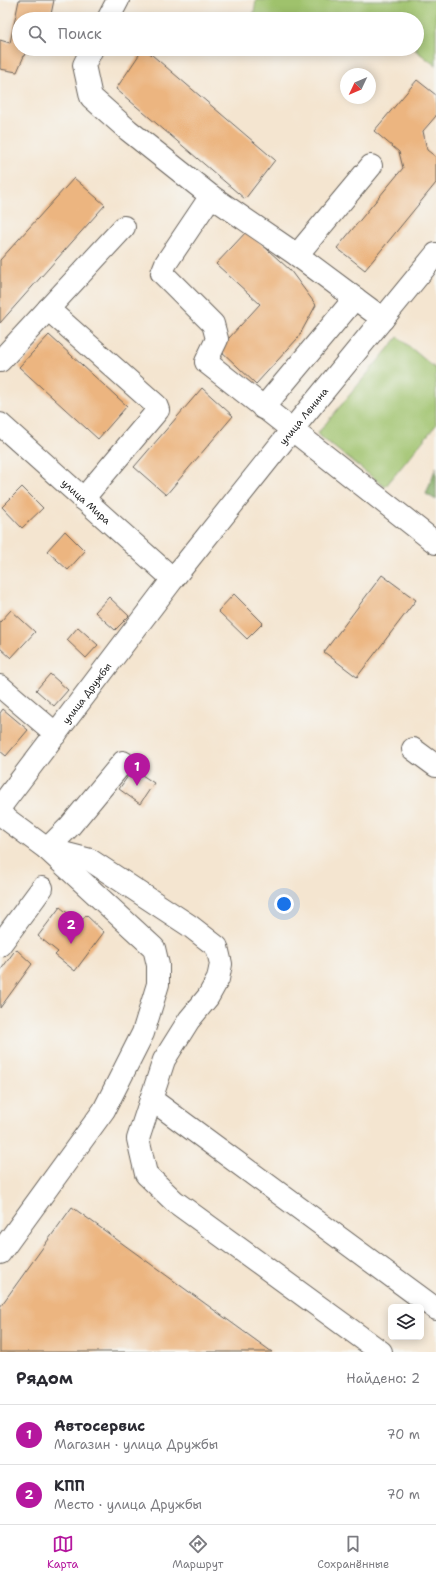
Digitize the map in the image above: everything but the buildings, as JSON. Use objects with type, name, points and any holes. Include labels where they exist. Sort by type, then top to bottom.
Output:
[{"type":"street","points":[[112,12],[118,0]]},
{"type":"street","points":[[88,56],[84,65],[91,97],[128,130],[211,196],[297,255],[383,319]]},
{"type":"street","points":[[297,255],[371,166]]},
{"type":"street","points":[[211,196],[166,263],[162,273],[213,324],[217,339],[206,362],[291,431],[436,543]]},
{"type":"street","points":[[0,361],[124,227]]},
{"type":"street","name":"улица Ленина","points":[[173,579],[291,431],[436,254]]},
{"type":"street","points":[[263,408],[355,298]]},
{"type":"street","points":[[48,309],[156,406],[158,410],[83,499]]},
{"type":"street","name":"улица Мира","points":[[0,424],[173,579]]},
{"type":"street","name":"улица Дружбы","points":[[0,807],[173,579]]},
{"type":"street","points":[[0,686],[56,734]]},
{"type":"street","points":[[412,749],[436,766]]},
{"type":"street","points":[[47,849],[70,826],[124,762]]},
{"type":"street","points":[[0,814],[47,849],[154,948],[158,965],[158,984],[143,1032],[104,1110],[0,1253]]},
{"type":"street","points":[[47,849],[90,860],[184,922],[217,947],[221,964],[218,979],[208,997],[189,1020],[164,1060],[138,1139],[146,1174],[174,1201],[381,1352]]},
{"type":"street","points":[[0,945],[42,888]]},
{"type":"street","points":[[151,1098],[436,1309]]},
{"type":"green space","points":[[256,0],[436,0],[436,66],[423,56],[424,12],[254,12]]},
{"type":"green space","points":[[398,337],[436,369],[436,425],[385,487],[317,434]]},
{"type":"green space","points":[[436,467],[436,500],[426,494]]},
{"type":"place","name":"Автосервис","points":[[137,786]]},
{"type":"place","name":"КПП","points":[[71,944]]}]
